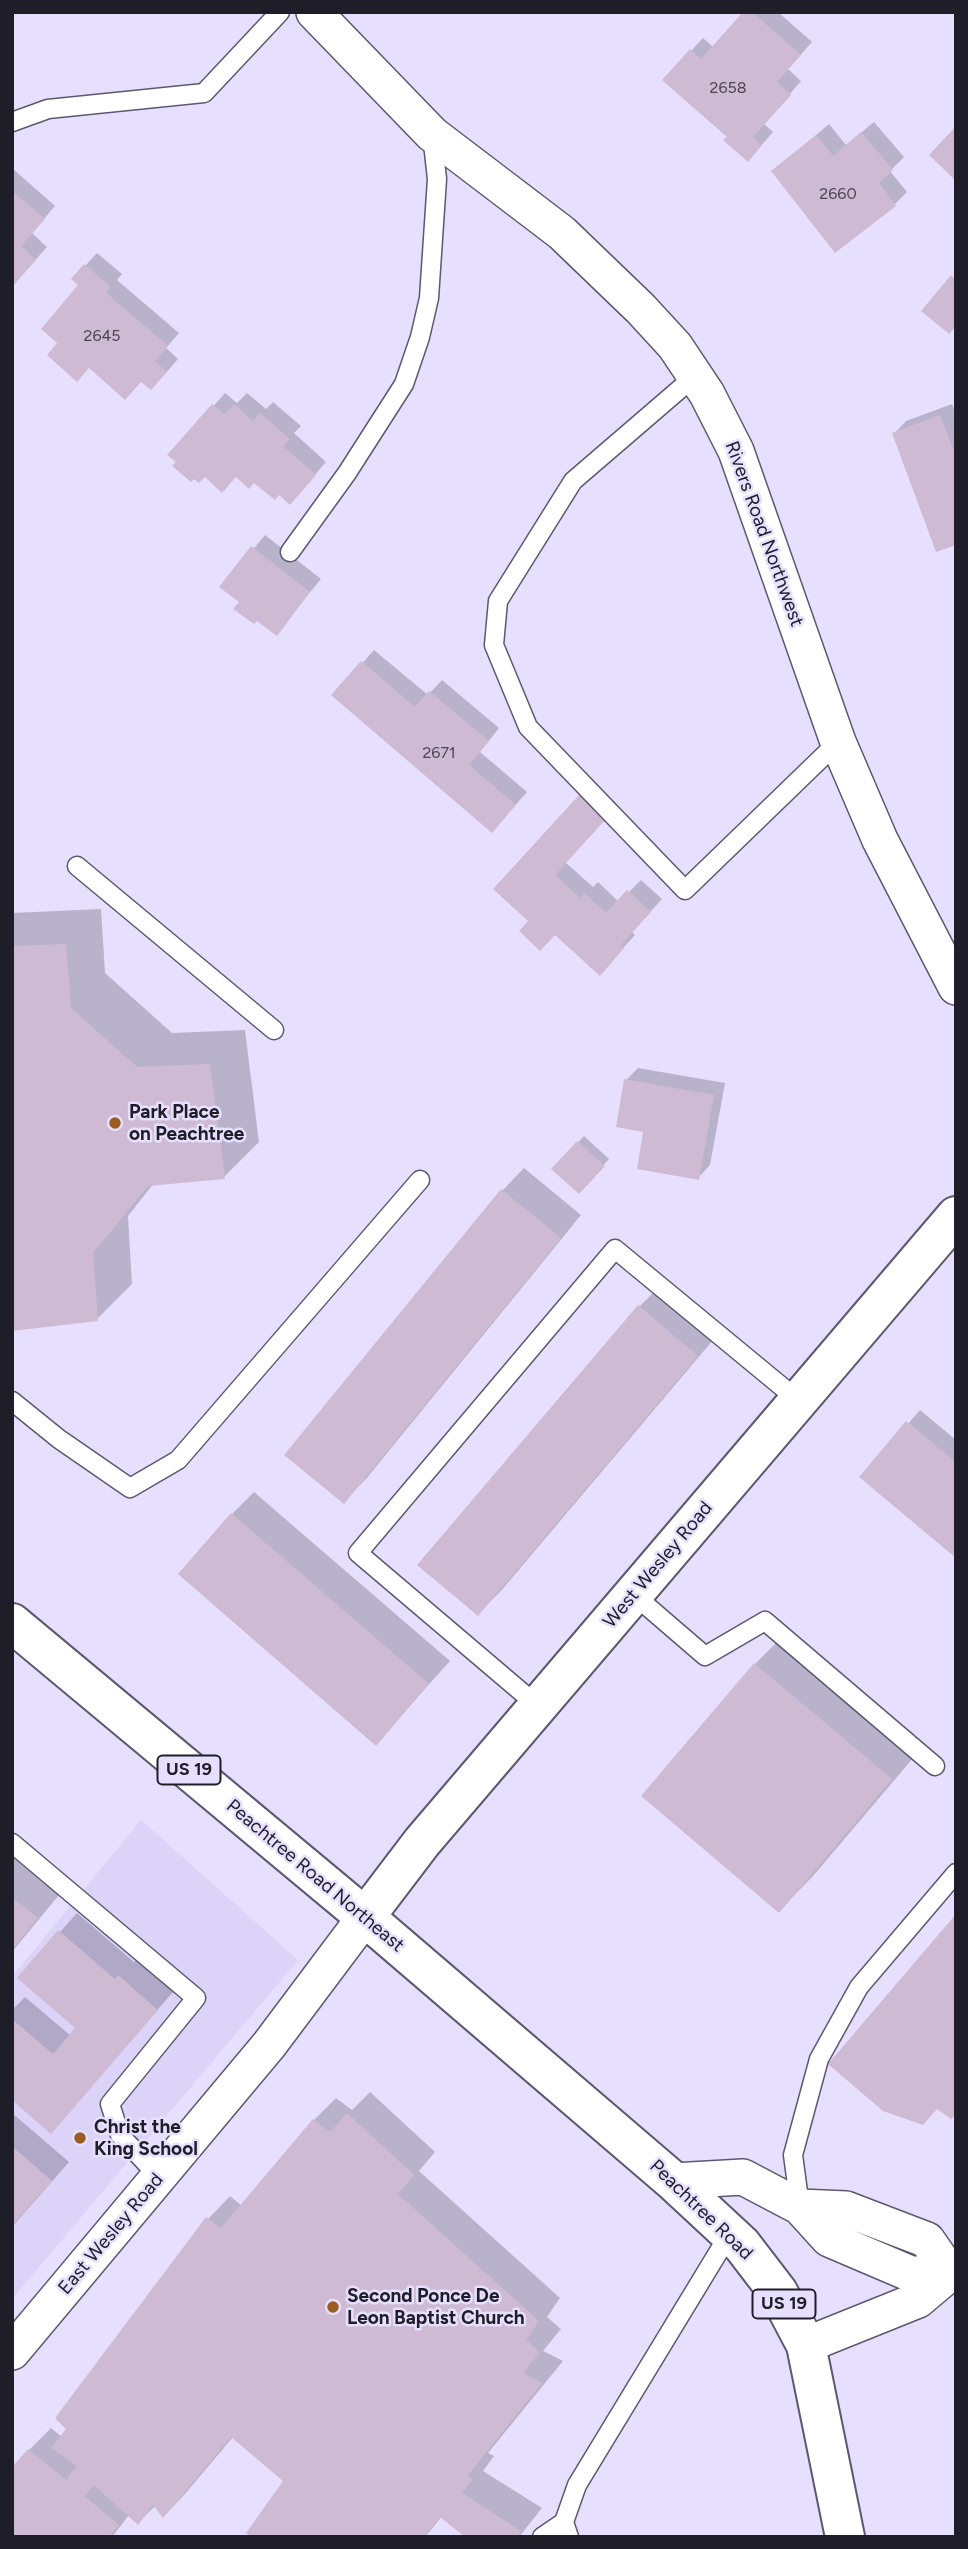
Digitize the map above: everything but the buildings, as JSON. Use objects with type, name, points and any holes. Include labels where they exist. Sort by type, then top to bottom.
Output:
[{"type":"main road","name":"West Wesley Road","points":[[365,1917],[422,1842],[956,1216]]},
{"type":"main road","name":"Peachtree Road Northeast","points":[[12,1623],[365,1917],[616,2132]]},
{"type":"main road","name":"Peachtree Road","points":[[616,2132],[730,2233],[778,2292],[806,2345],[845,2537]]},
{"type":"street","name":"Rivers Road Northwest","points":[[314,12],[432,134],[562,233],[642,309],[675,345],[707,394],[736,452],[838,742],[880,840],[956,987]]},
{"type":"street","name":"East Wesley Road","points":[[12,2352],[269,2045],[365,1917]]},
{"type":"street","points":[[673,2181],[743,2177],[800,2207],[846,2209],[927,2240],[953,2274],[919,2300],[806,2345]]},
{"type":"lane","points":[[12,122],[48,109],[204,93],[280,12]]},
{"type":"lane","points":[[290,552],[354,463],[404,384],[420,337],[429,298],[437,179],[432,134]]},
{"type":"lane","points":[[695,376],[573,481],[498,601],[494,645],[528,727],[685,890],[838,742]]},
{"type":"lane","points":[[77,866],[274,1030]]},
{"type":"lane","points":[[12,1401],[59,1439],[130,1488],[178,1460],[421,1180]]},
{"type":"lane","points":[[538,1706],[358,1553],[606,1259],[615,1249],[798,1400]]},
{"type":"lane","points":[[633,1594],[705,1656],[765,1621],[935,1766]]},
{"type":"lane","points":[[12,1843],[196,1998],[110,2104],[120,2136],[159,2177]]},
{"type":"lane","points":[[800,2207],[793,2155],[819,2059],[859,1987],[956,1873]]},
{"type":"lane","points":[[542,2537],[567,2529],[577,2485],[730,2233]]},
{"type":"shaded area","name":"Christ the King School","points":[[141,1820],[298,1960],[12,2299],[12,1977]]},
{"type":"place","name":"Park Place on Peachtree","points":[[115,1123]]},
{"type":"place","name":"Christ the King School","points":[[80,2138]]},
{"type":"place","name":"Second Ponce De Leon Baptist Church","points":[[333,2307]]}]
